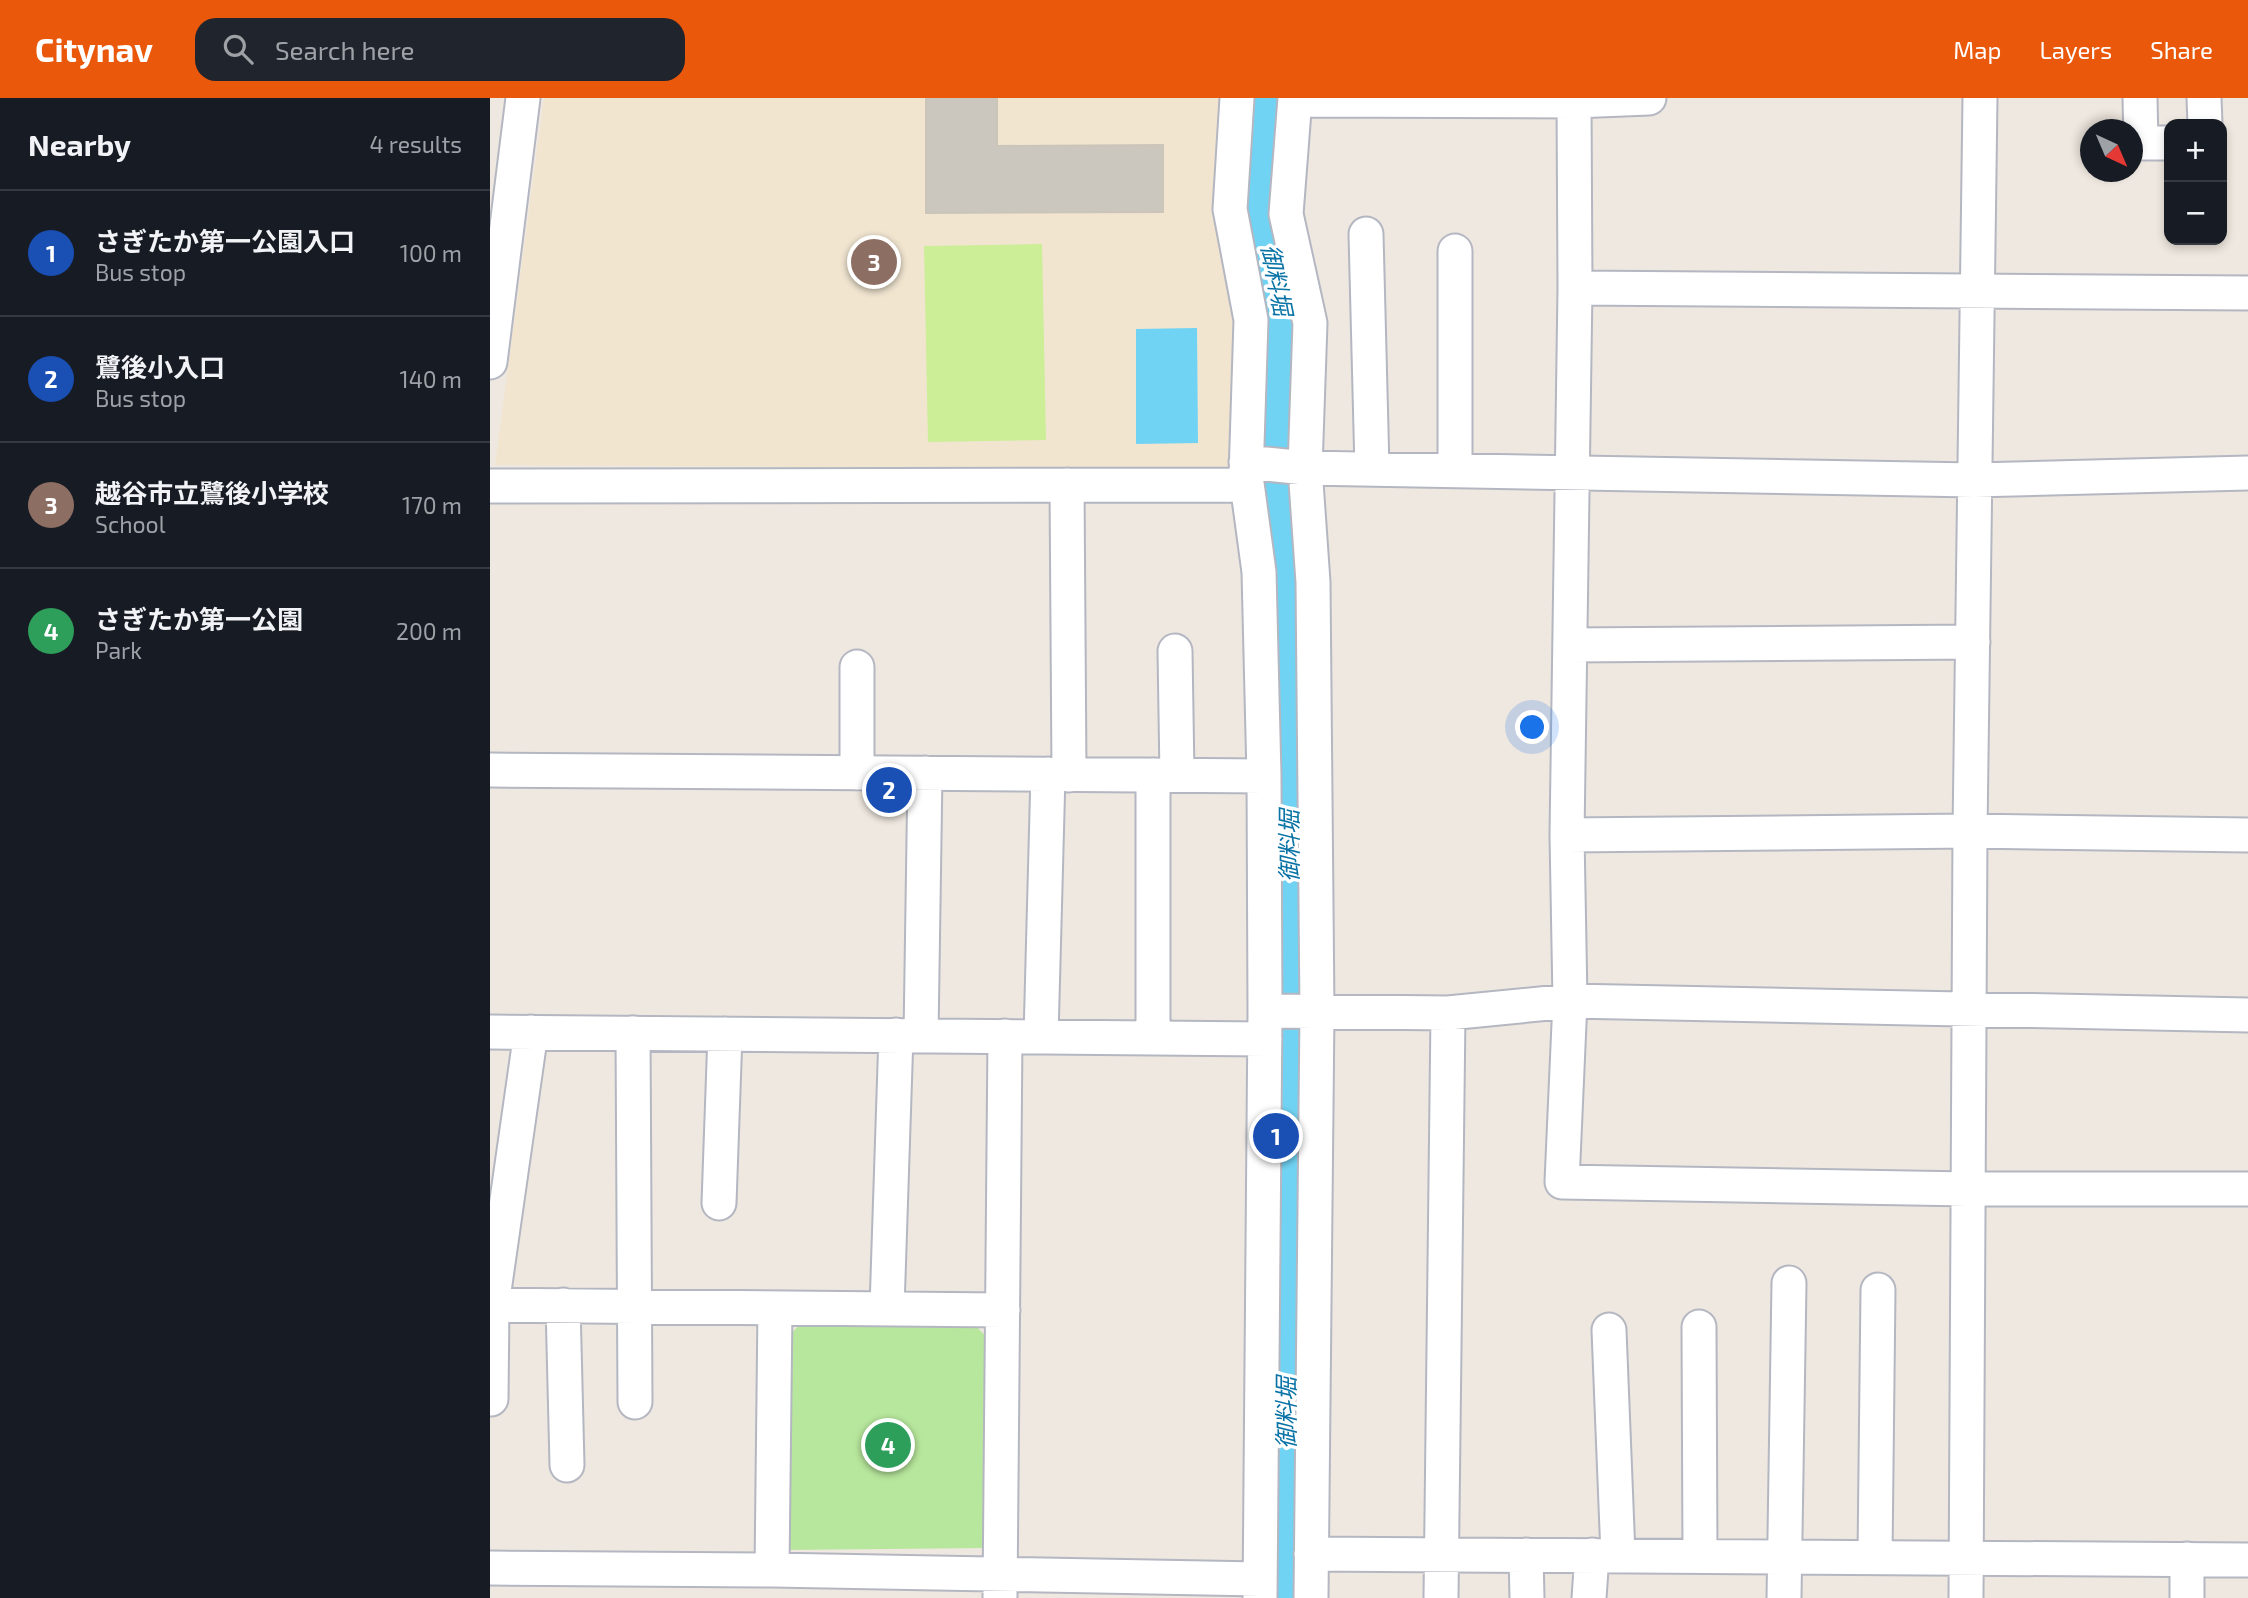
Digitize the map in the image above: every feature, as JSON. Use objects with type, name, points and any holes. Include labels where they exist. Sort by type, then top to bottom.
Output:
[{"type":"street","points":[[490,362],[523,98]]},
{"type":"street","points":[[490,1568],[772,1570],[1001,1587],[1260,1589],[1285,1016],[1313,582],[1273,470],[1251,320],[1230,209],[1237,98]]},
{"type":"street","points":[[1311,1598],[1285,1016],[1264,776],[1259,572],[1273,470],[1310,323],[1286,214],[1295,99],[1574,101],[1649,98]]},
{"type":"street","points":[[1966,1598],[1970,831],[1980,98]]},
{"type":"street","points":[[2140,98],[2141,143],[2164,143]]},
{"type":"street","points":[[2204,98],[2205,119]]},
{"type":"street","points":[[1574,101],[1575,288],[1567,835],[1570,1001],[1562,1182],[1969,1189],[2248,1189]]},
{"type":"street","points":[[1366,233],[1371,469]]},
{"type":"street","points":[[1455,251],[1455,470]]},
{"type":"street","points":[[1575,288],[2248,293]]},
{"type":"street","points":[[490,486],[1067,485],[1273,470],[1371,469],[1974,480],[2248,473]]},
{"type":"street","points":[[1041,1037],[1058,774],[1067,485]]},
{"type":"street","points":[[1570,645],[1973,642]]},
{"type":"street","points":[[1153,1038],[1165,775],[1175,651]]},
{"type":"street","points":[[857,667],[857,773]]},
{"type":"street","points":[[490,770],[1264,776]]},
{"type":"street","points":[[887,1308],[925,773]]},
{"type":"street","points":[[1567,835],[1970,831],[2248,835]]},
{"type":"street","points":[[490,1032],[1153,1038],[1285,1016],[1448,1013],[1570,1001],[2248,1015]]},
{"type":"street","points":[[1441,1598],[1448,1013]]},
{"type":"street","points":[[491,1399],[491,1305],[531,1032]]},
{"type":"street","points":[[633,1033],[635,1402]]},
{"type":"street","points":[[719,1203],[725,1034]]},
{"type":"street","points":[[1001,1587],[1005,1037]]},
{"type":"street","points":[[1784,1598],[1789,1283]]},
{"type":"street","points":[[1875,1556],[1878,1290]]},
{"type":"street","points":[[491,1305],[1003,1310]]},
{"type":"street","points":[[563,1305],[567,1465]]},
{"type":"street","points":[[772,1570],[775,1308]]},
{"type":"street","points":[[1699,1327],[1700,1556]]},
{"type":"street","points":[[1589,1598],[1605,1555],[1609,1330]]},
{"type":"street","points":[[1311,1554],[2248,1560]]},
{"type":"street","points":[[1526,1555],[1527,1598]]},
{"type":"street","points":[[2187,1559],[2187,1598]]},
{"type":"shaded area","points":[[544,98],[1221,98],[1237,318],[1230,470],[495,465]]},
{"type":"green space","points":[[1042,244],[1046,440],[928,442],[924,246]]},
{"type":"green space","points":[[800,1324],[977,1327],[991,1342],[987,1548],[785,1550],[788,1337]]},
{"type":"water","points":[[1197,328],[1198,443],[1136,444],[1136,329]]},
{"type":"building","points":[[926,98],[997,98],[997,146],[1163,145],[1163,212],[926,213]]},
{"type":"waterway","name":"御料堀","points":[[1269,98],[1260,206],[1284,301],[1284,389],[1292,537],[1286,1598]]},
{"type":"place","name":"越谷市立鷺後小学校","points":[[874,262]]},
{"type":"place","name":"鷺後小入口","points":[[889,790]]},
{"type":"place","name":"さぎたか第一公園入口","points":[[1276,1136]]},
{"type":"place","name":"さぎたか第一公園","points":[[888,1445]]}]
